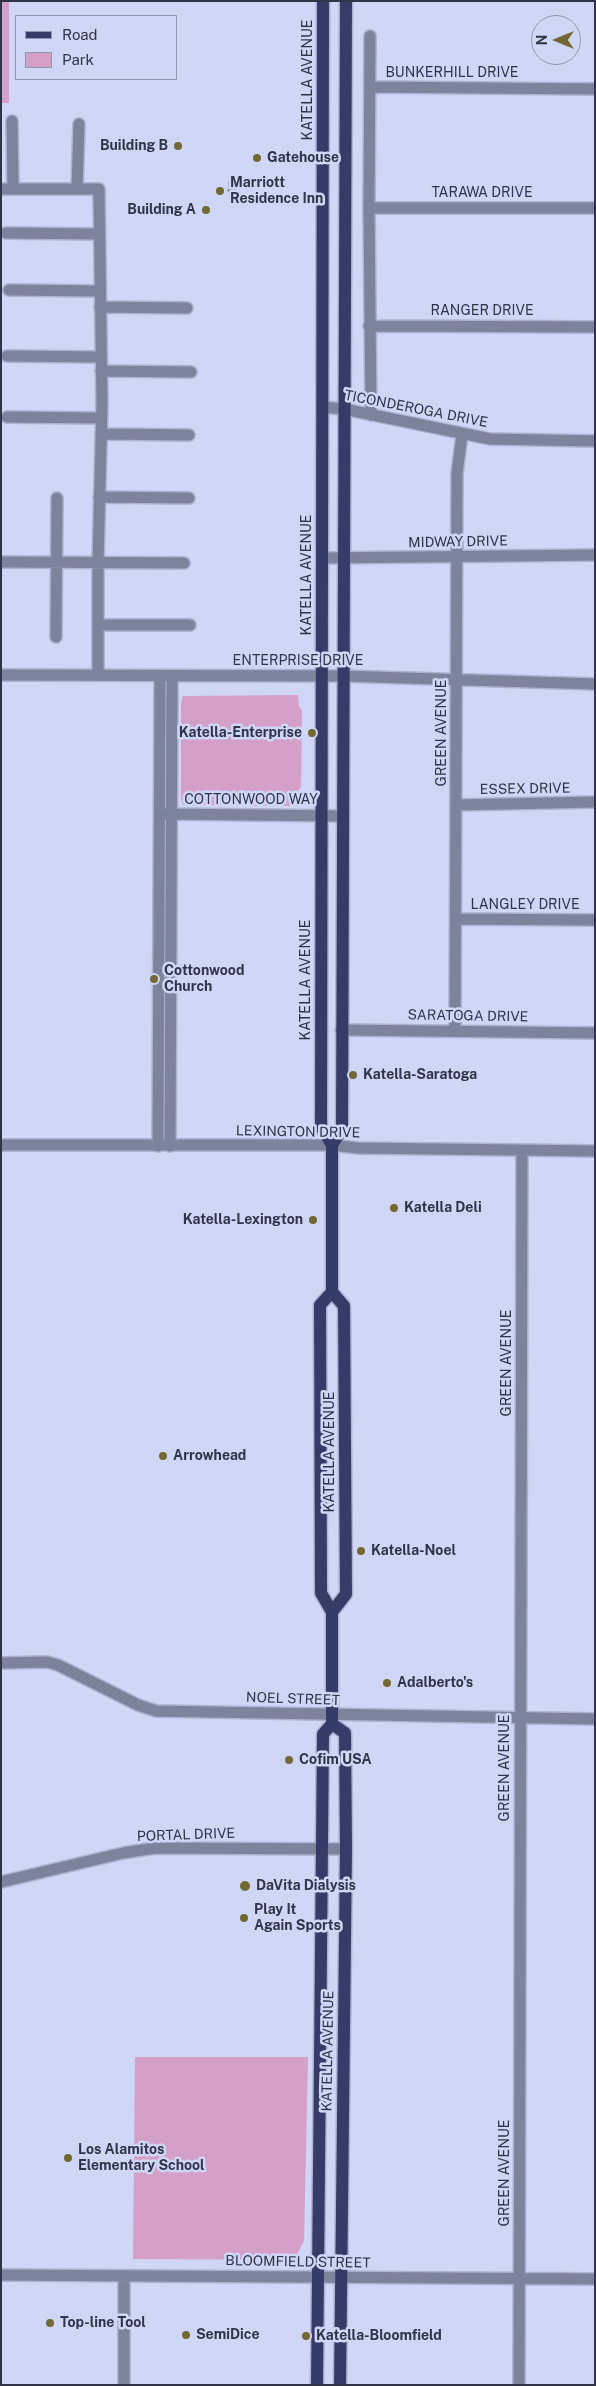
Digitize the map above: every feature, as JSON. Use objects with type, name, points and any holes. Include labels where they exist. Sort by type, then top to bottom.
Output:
[{"type":"main road","name":"KATELLA AVENUE","points":[[323,1],[321,1127],[332,1145]]},
{"type":"main road","name":"KATELLA AVENUE","points":[[317,2385],[323,1734],[332,1720],[332,1612],[321,1593],[320,1306],[332,1292],[332,1145],[342,1128],[346,1]]},
{"type":"main road","name":"KATELLA AVENUE","points":[[332,1292],[344,1306],[346,1594],[332,1612]]},
{"type":"main road","name":"KATELLA AVENUE","points":[[332,1720],[345,1732],[346,1849],[340,2385]]},
{"type":"street","points":[[370,36],[369,326],[371,415]]},
{"type":"street","name":"BUNKERHILL DRIVE","points":[[370,87],[595,88]]},
{"type":"street","points":[[12,121],[7,188],[99,189],[101,434],[98,675]]},
{"type":"street","points":[[76,189],[79,124]]},
{"type":"street","name":"TARAWA DRIVE","points":[[369,208],[595,208]]},
{"type":"street","points":[[6,234],[99,234]]},
{"type":"street","points":[[9,290],[100,291]]},
{"type":"street","points":[[100,307],[187,308]]},
{"type":"street","name":"RANGER DRIVE","points":[[369,326],[595,327]]},
{"type":"street","points":[[7,356],[101,357]]},
{"type":"street","points":[[101,371],[191,372]]},
{"type":"street","name":"TICONDEROGA DRIVE","points":[[322,407],[344,409],[462,435],[490,439],[595,441]]},
{"type":"street","points":[[7,417],[101,418]]},
{"type":"street","points":[[101,434],[189,435]]},
{"type":"street","name":"GREEN AVENUE","points":[[455,1031],[457,473],[462,435]]},
{"type":"street","points":[[99,497],[189,498]]},
{"type":"street","points":[[56,637],[57,498]]},
{"type":"street","name":"MIDWAY DRIVE","points":[[322,558],[595,555]]},
{"type":"street","points":[[1,562],[184,563]]},
{"type":"street","points":[[98,625],[190,625]]},
{"type":"street","name":"ENTERPRISE DRIVE","points":[[1,675],[160,677],[343,676],[595,684]]},
{"type":"street","points":[[158,1146],[160,677]]},
{"type":"street","points":[[170,1146],[172,677]]},
{"type":"street","name":"ESSEX DRIVE","points":[[456,805],[595,802]]},
{"type":"street","name":"COTTONWOOD WAY","points":[[159,814],[342,816]]},
{"type":"street","name":"LANGLEY DRIVE","points":[[456,920],[595,920]]},
{"type":"street","name":"SARATOGA DRIVE","points":[[341,1030],[595,1033]]},
{"type":"street","name":"LEXINGTON DRIVE","points":[[1,1145],[332,1145],[358,1148],[595,1151]]},
{"type":"street","name":"GREEN AVENUE","points":[[519,2385],[521,2280],[522,1151]]},
{"type":"street","name":"NOEL STREET","points":[[1,1662],[47,1662],[58,1665],[138,1705],[156,1711],[286,1712],[332,1720],[520,1716],[595,1719]]},
{"type":"street","name":"PORTAL DRIVE","points":[[1,1882],[123,1853],[155,1848],[346,1849]]},
{"type":"street","name":"BLOOMFIELD STREET","points":[[1,2275],[595,2279]]},
{"type":"street","points":[[124,2276],[124,2385]]},
{"type":"green space","points":[[1,1],[9,1],[9,103],[1,103]]},
{"type":"green space","points":[[298,695],[299,707],[302,710],[301,787],[298,791],[298,806],[183,805],[181,799],[181,703],[183,696]]},
{"type":"green space","points":[[135,2057],[308,2057],[304,2241],[294,2260],[133,2259]]},
{"type":"shaded area","points":[[232,180],[240,197],[234,201],[227,190],[229,189],[228,182]]},
{"type":"place","name":"Building B","points":[[178,146]]},
{"type":"place","name":"Gatehouse","points":[[257,158]]},
{"type":"place","name":"Marriott Residence Inn","points":[[220,191]]},
{"type":"place","name":"Building A","points":[[206,210]]},
{"type":"place","name":"Katella-Enterprise","points":[[312,733]]},
{"type":"place","name":"Cottonwood Church","points":[[154,979]]},
{"type":"place","name":"Katella-Saratoga","points":[[353,1075]]},
{"type":"place","name":"Katella Deli","points":[[394,1208]]},
{"type":"place","name":"Katella-Lexington","points":[[313,1220]]},
{"type":"place","name":"Arrowhead","points":[[163,1456]]},
{"type":"place","name":"Katella-Noel","points":[[361,1551]]},
{"type":"place","name":"Adalberto's","points":[[387,1683]]},
{"type":"place","name":"Cofim USA","points":[[289,1760]]},
{"type":"place","name":"DaVita Dialysis","points":[[245,1886]]},
{"type":"place","name":"Play It Again Sports","points":[[244,1918]]},
{"type":"place","name":"Los Alamitos Elementary School","points":[[68,2158]]},
{"type":"place","name":"Top-line Tool","points":[[50,2323]]},
{"type":"place","name":"SemiDice","points":[[186,2335]]},
{"type":"place","name":"Katella-Bloomfield","points":[[306,2336]]}]
